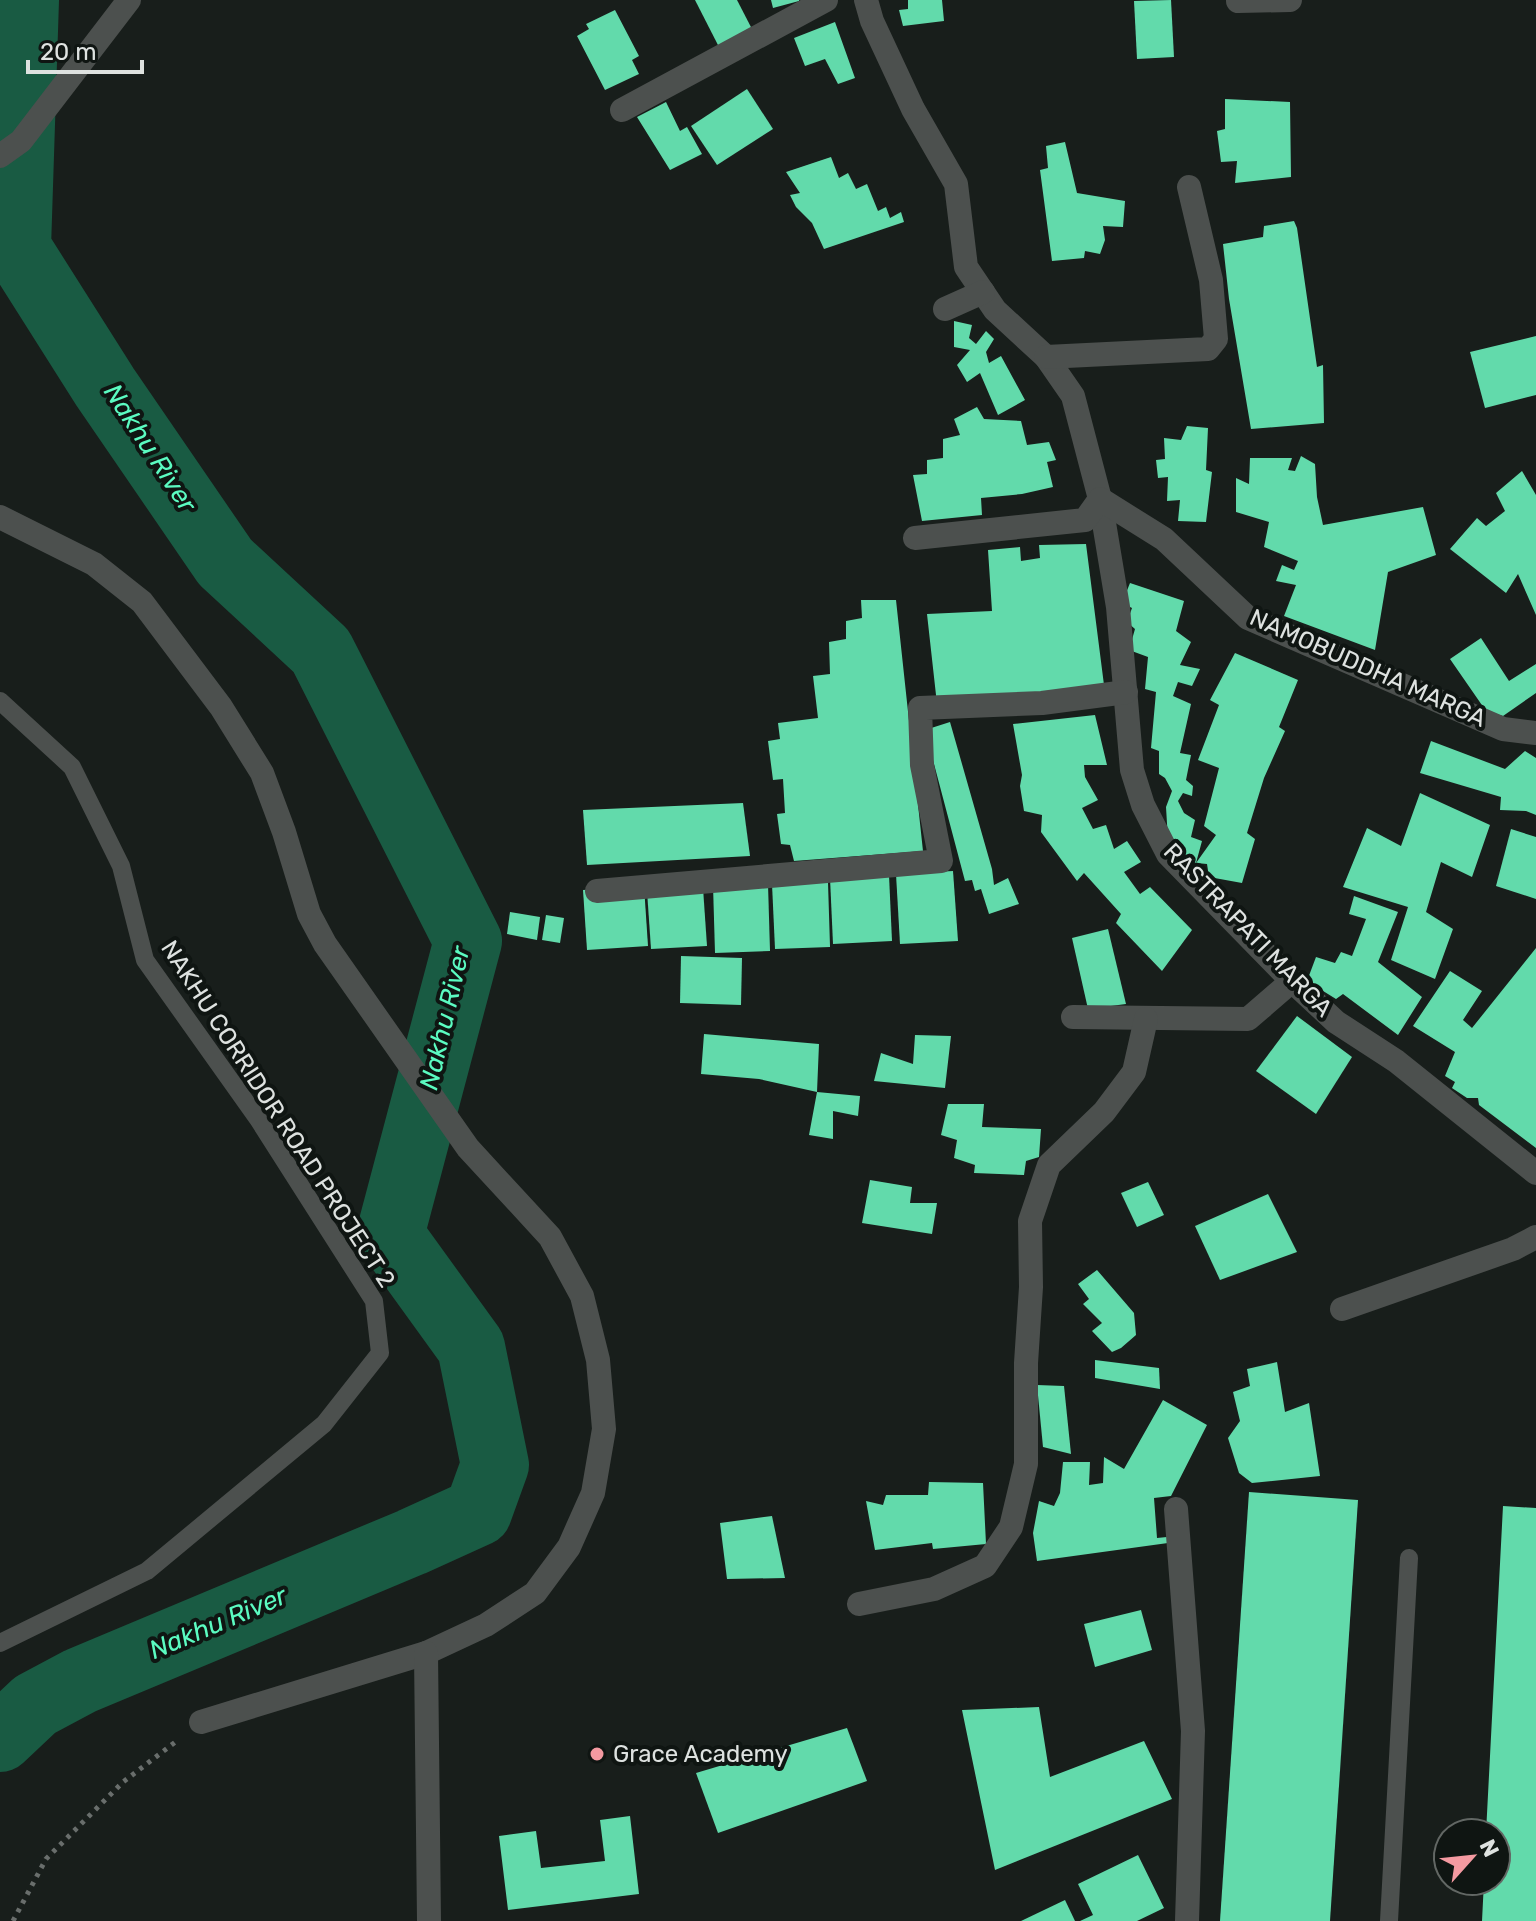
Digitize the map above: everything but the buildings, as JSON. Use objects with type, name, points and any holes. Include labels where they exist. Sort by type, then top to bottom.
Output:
[{"type":"street","points":[[0,156],[21,141],[129,0]]},
{"type":"street","points":[[622,110],[826,0]]},
{"type":"street","name":"RASTRAPATI MARGA","points":[[866,0],[872,21],[913,109],[956,184],[966,267],[995,310],[1046,357],[1073,396],[1100,499],[1118,607],[1132,770],[1143,805],[1168,854],[1336,1022],[1396,1061],[1536,1173]]},
{"type":"street","points":[[1238,1],[1290,0]]},
{"type":"street","points":[[1046,357],[1208,349],[1216,339],[1211,280],[1189,187]]},
{"type":"street","points":[[945,309],[983,292]]},
{"type":"street","points":[[915,538],[1085,520],[1100,499]]},
{"type":"street","name":"NAMOBUDDHA MARGA","points":[[1100,499],[1164,539],[1248,618],[1503,729],[1536,733]]},
{"type":"street","points":[[0,517],[94,564],[142,602],[221,707],[262,773],[309,914],[325,944],[468,1148],[550,1237],[582,1296],[598,1360],[604,1429],[593,1493],[569,1547],[535,1593],[486,1625],[426,1653],[201,1722]]},
{"type":"street","points":[[597,891],[941,861],[922,765],[920,708],[1042,703],[1126,692]]},
{"type":"street","points":[[1073,1017],[1248,1019],[1292,981]]},
{"type":"street","points":[[859,1604],[934,1589],[985,1566],[1011,1527],[1026,1464],[1030,1221],[1049,1165],[1104,1112],[1134,1072],[1146,1019]]},
{"type":"street","points":[[1342,1309],[1513,1249],[1536,1237]]},
{"type":"street","points":[[1176,1509],[1193,1731],[1187,1921]]},
{"type":"street","points":[[426,1653],[429,1921]]},
{"type":"lane","name":"NAKHU CORRIDOR ROAD PROJECT 2","points":[[0,701],[72,767],[121,866],[145,960],[258,1119],[374,1301],[380,1353],[324,1424],[147,1571],[0,1643]]},
{"type":"lane","points":[[1389,1921],[1409,1558]]},
{"type":"path","points":[[13,1921],[46,1859],[123,1782],[201,1722]]},
{"type":"waterway","name":"Nakhu River","points":[[0,1738],[35,1705],[80,1681],[478,1512],[495,1465],[471,1347],[390,1235],[468,941],[321,651],[225,562],[105,387],[17,248],[25,0]]},
{"type":"place","name":"Grace Academy","points":[[597,1754]]}]
